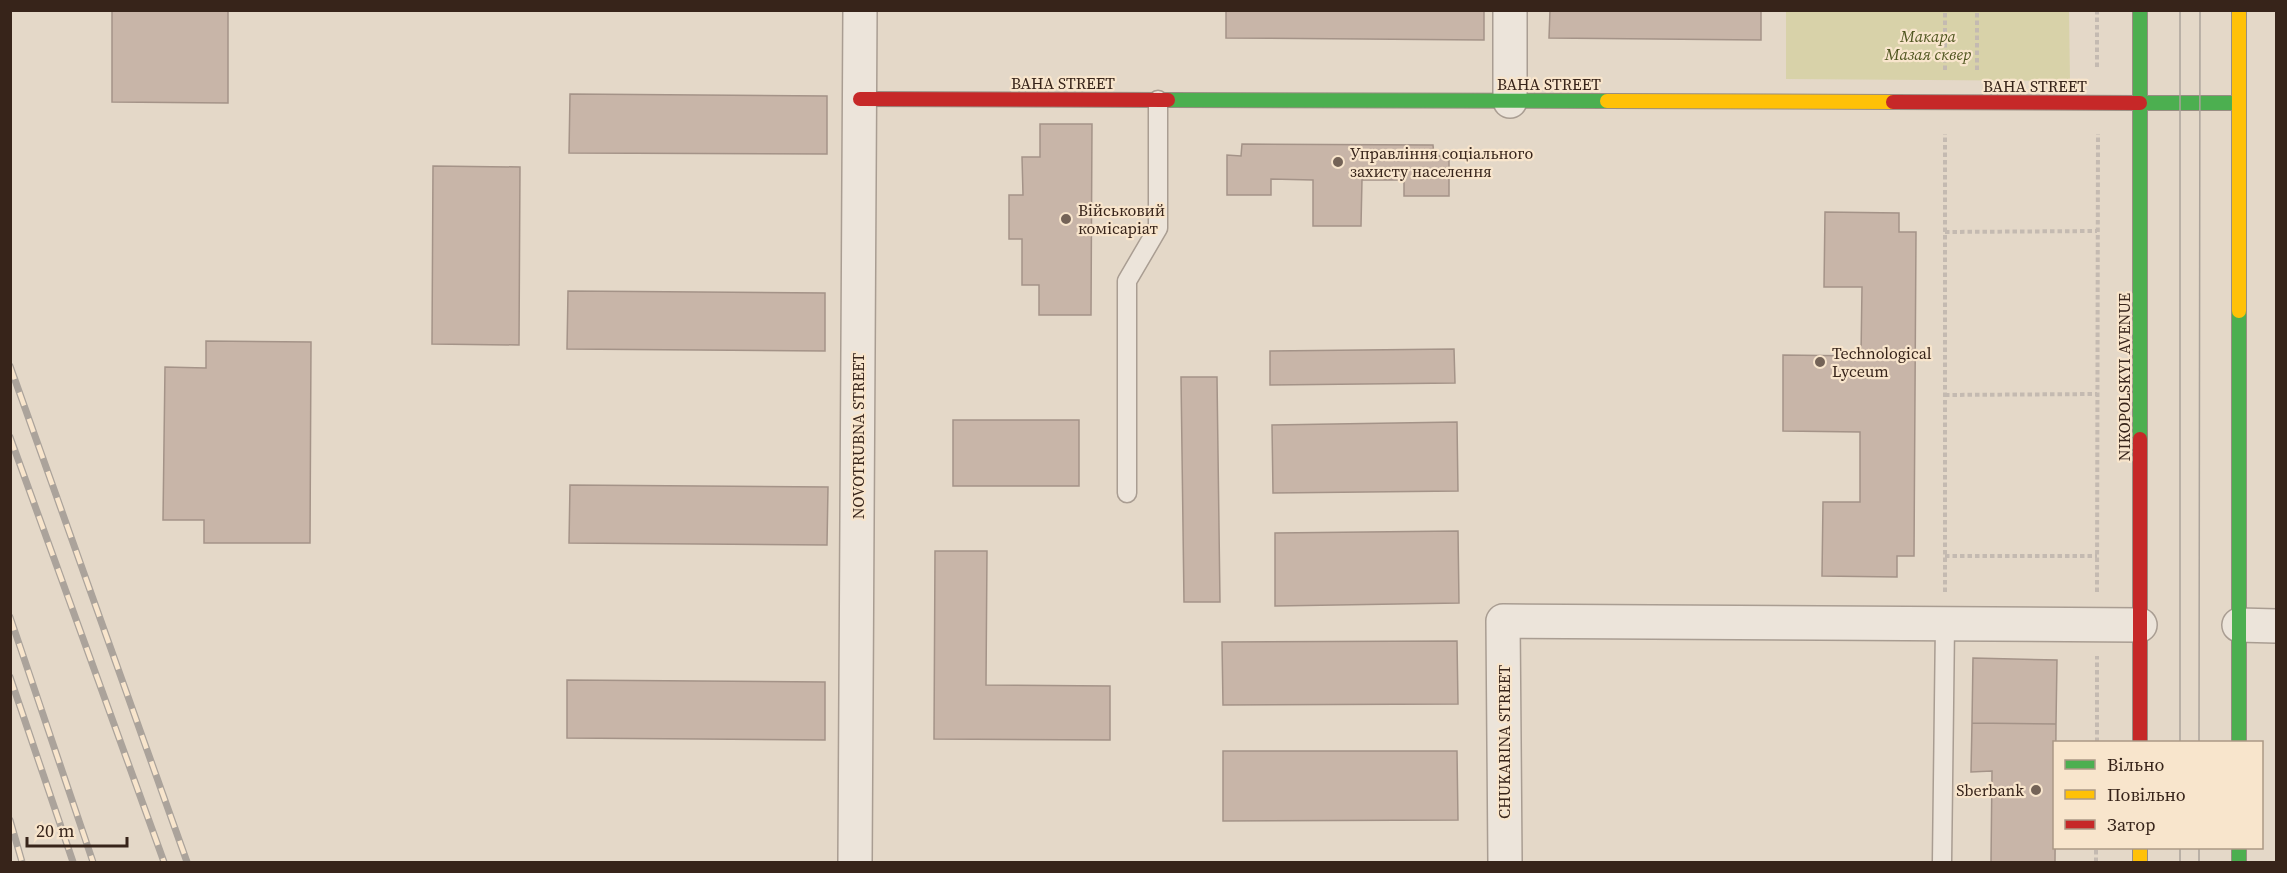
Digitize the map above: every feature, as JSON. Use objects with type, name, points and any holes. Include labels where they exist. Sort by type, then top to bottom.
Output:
[{"type":"main road","name":"NIKOPOLSKYI AVENUE","points":[[2140,10],[2140,741]]},
{"type":"main road","points":[[2239,10],[2239,741]]},
{"type":"main road","name":"BAHA STREET","points":[[860,99],[2239,103]]},
{"type":"street","name":"NOVOTRUBNA STREET","points":[[855,862],[861,10]]},
{"type":"street","points":[[1510,10],[1510,101]]},
{"type":"street","name":"CHUKARINA STREET","points":[[1505,862],[1503,621],[1945,624]]},
{"type":"street","points":[[1945,624],[2140,625]]},
{"type":"street","points":[[2239,626],[2277,626]]},
{"type":"lane","points":[[1127,494],[1128,282],[1158,228],[1158,100]]},
{"type":"lane","points":[[1942,862],[1945,624]]},
{"type":"path","points":[[1945,10],[1945,624]]},
{"type":"path","points":[[1977,10],[1977,102]]},
{"type":"path","points":[[2097,10],[2097,70]]},
{"type":"path","points":[[2097,741],[2098,134]]},
{"type":"path","points":[[1945,232],[2097,231]]},
{"type":"path","points":[[1945,395],[2097,394]]},
{"type":"path","points":[[1945,556],[2097,556]]},
{"type":"green space","name":"Макара Мазая сквер","points":[[1786,11],[2069,11],[2070,81],[1786,79]]},
{"type":"building","points":[[112,10],[228,10],[228,103],[112,102]]},
{"type":"building","points":[[1226,10],[1484,10],[1484,40],[1226,38]]},
{"type":"building","points":[[1550,10],[1761,10],[1761,40],[1549,38]]},
{"type":"building","points":[[570,94],[827,96],[827,154],[569,153]]},
{"type":"building","points":[[1040,124],[1092,124],[1091,315],[1039,315],[1039,285],[1022,285],[1022,239],[1009,239],[1009,195],[1023,195],[1022,157],[1040,157]]},
{"type":"building","points":[[1242,144],[1433,145],[1434,156],[1449,156],[1449,196],[1404,196],[1404,180],[1362,180],[1361,226],[1313,226],[1313,180],[1271,179],[1271,195],[1227,195],[1227,155],[1241,156]]},
{"type":"building","points":[[433,166],[520,167],[519,345],[432,344]]},
{"type":"building","points":[[1825,212],[1899,213],[1899,232],[1916,232],[1914,556],[1897,556],[1897,577],[1822,576],[1823,502],[1860,502],[1860,432],[1783,431],[1783,355],[1861,356],[1862,287],[1824,287]]},
{"type":"building","points":[[568,291],[825,293],[825,351],[567,349]]},
{"type":"building","points":[[206,341],[311,342],[310,543],[204,543],[204,520],[163,520],[165,367],[206,368]]},
{"type":"building","points":[[1454,349],[1455,383],[1270,385],[1270,351]]},
{"type":"building","points":[[1181,377],[1217,377],[1220,602],[1184,602]]},
{"type":"building","points":[[953,420],[1079,420],[1079,486],[953,486]]},
{"type":"building","points":[[1457,422],[1458,491],[1273,493],[1272,425]]},
{"type":"building","points":[[570,485],[828,487],[827,545],[569,543]]},
{"type":"building","points":[[1458,531],[1459,603],[1275,606],[1275,533]]},
{"type":"building","points":[[935,551],[987,551],[986,685],[1110,686],[1110,740],[934,739]]},
{"type":"building","points":[[1457,641],[1458,704],[1223,705],[1222,642]]},
{"type":"building","points":[[1973,658],[2057,660],[2056,724],[1972,723]]},
{"type":"building","points":[[567,680],[825,682],[825,740],[567,738]]},
{"type":"building","points":[[1972,723],[2056,724],[2056,741],[2053,741],[2055,862],[1991,862],[1992,771],[1971,772]]},
{"type":"building","points":[[1223,751],[1457,751],[1458,820],[1223,821]]},
{"type":"tram line","points":[[2180,10],[2180,741]]},
{"type":"tram line","points":[[2199,741],[2200,10]]},
{"type":"tram line","points":[[2180,849],[2180,862]]},
{"type":"tram line","points":[[2199,849],[2199,862]]},
{"type":"railway","points":[[10,366],[187,862]]},
{"type":"railway","points":[[10,437],[164,862]]},
{"type":"railway","points":[[10,617],[93,862]]},
{"type":"railway","points":[[10,677],[73,862]]},
{"type":"railway","points":[[10,820],[22,862]]},
{"type":"traffic: fast","points":[[2140,10],[2140,439]]},
{"type":"traffic: fast","points":[[1168,100],[1607,101]]},
{"type":"traffic: fast","points":[[2140,103],[2239,103]]},
{"type":"traffic: fast","points":[[2239,311],[2239,741]]},
{"type":"traffic: fast","points":[[2239,849],[2239,862]]},
{"type":"traffic: slow","points":[[2239,10],[2239,311]]},
{"type":"traffic: slow","points":[[1607,101],[1893,102]]},
{"type":"traffic: slow","points":[[2140,849],[2140,862]]},
{"type":"traffic: jam","points":[[860,99],[1168,100]]},
{"type":"traffic: jam","points":[[1893,102],[2140,103]]},
{"type":"traffic: jam","points":[[2140,439],[2140,741]]},
{"type":"place","name":"Управління соціального захисту населення","points":[[1338,162]]},
{"type":"place","name":"Військовий комісаріат","points":[[1066,219]]},
{"type":"place","name":"Technological Lyceum","points":[[1820,362]]},
{"type":"place","name":"Sberbank","points":[[2036,790]]}]
